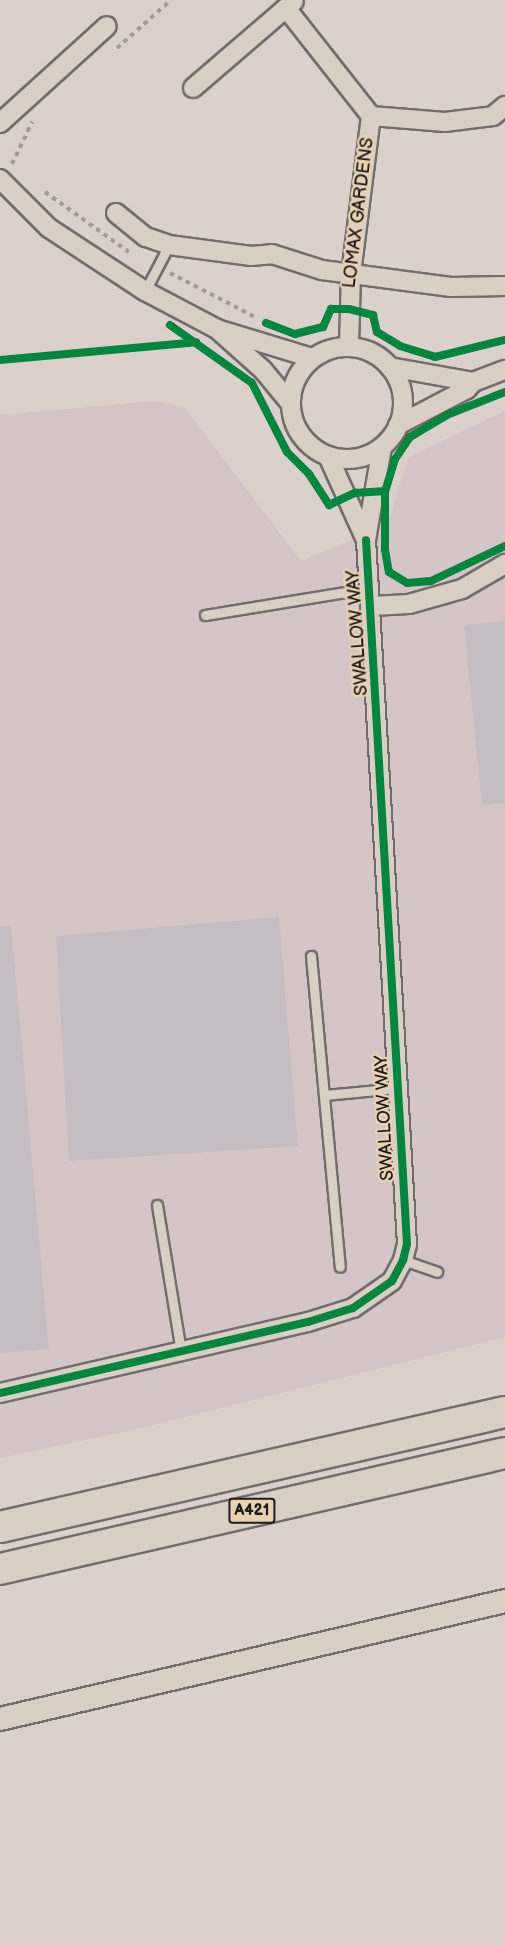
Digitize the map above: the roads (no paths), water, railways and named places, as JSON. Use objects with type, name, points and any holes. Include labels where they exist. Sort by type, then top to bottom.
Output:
[{"type":"highway","name":"A421","points":[[0,1527],[505,1412]]},
{"type":"highway","name":"A421","points":[[0,1569],[505,1453]]},
{"type":"street","name":"LOMAX GARDENS","points":[[193,88],[291,4],[371,116],[351,274],[349,347]]},
{"type":"street","points":[[0,123],[107,26]]},
{"type":"street","name":"LOMAX GARDENS","points":[[371,116],[445,122],[493,116],[505,106]]},
{"type":"street","points":[[3,174],[49,228],[145,291],[217,329],[312,358]]},
{"type":"street","points":[[116,213],[146,237],[169,245],[251,256],[272,254],[322,270],[451,287],[505,286]]},
{"type":"street","points":[[217,329],[263,370],[291,404],[301,436],[328,456],[346,459],[366,456],[382,447],[398,425],[467,389],[473,382],[505,370]]},
{"type":"street","points":[[291,404],[297,379],[312,358],[329,349],[349,347],[378,356],[390,367],[403,395],[398,425]]},
{"type":"street","points":[[390,367],[473,382]]},
{"type":"street","name":"SWALLOW WAY","points":[[0,1393],[181,1352],[353,1308],[392,1281],[403,1260],[407,1244],[366,540],[382,447]]},
{"type":"street","name":"SWALLOW WAY","points":[[328,456],[366,540]]},
{"type":"street","points":[[371,597],[409,604],[462,590],[505,564]]},
{"type":"street","points":[[0,1719],[505,1601]]},
{"type":"lane","points":[[145,291],[169,245]]},
{"type":"lane","points":[[205,615],[371,597]]},
{"type":"lane","points":[[310,956],[340,1267]]},
{"type":"lane","points":[[324,1095],[398,1089]]},
{"type":"lane","points":[[157,1205],[181,1352]]},
{"type":"lane","points":[[403,1260],[437,1272]]}]
